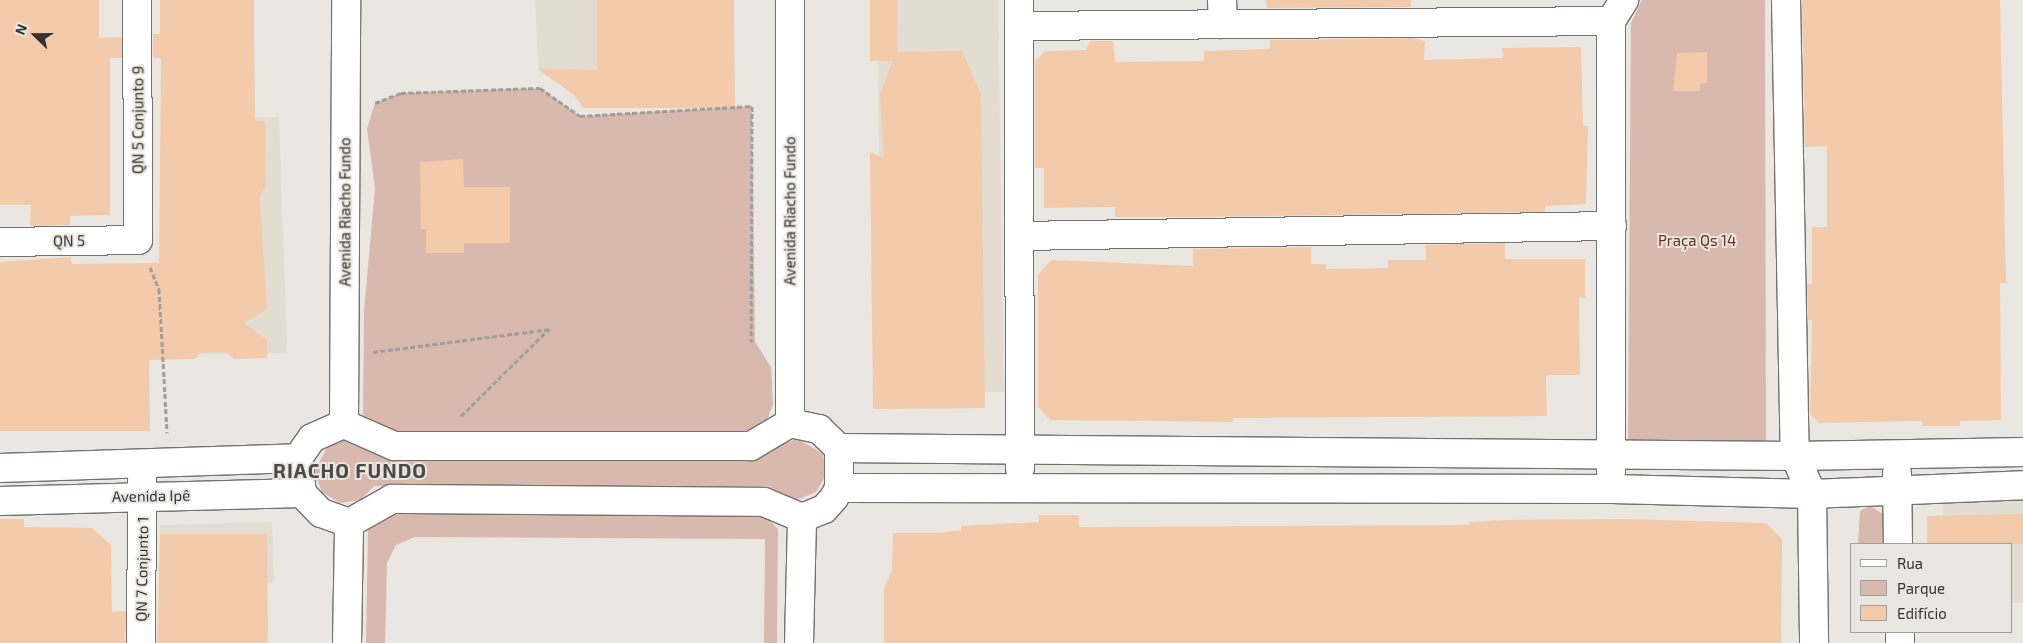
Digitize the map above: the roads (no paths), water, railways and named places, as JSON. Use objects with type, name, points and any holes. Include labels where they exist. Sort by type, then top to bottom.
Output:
[{"type":"street","name":"QN 5 Conjunto 9","points":[[137,0],[138,240]]},
{"type":"street","name":"Avenida Riacho Fundo","points":[[344,424],[346,0]]},
{"type":"street","name":"Avenida Riacho Fundo","points":[[790,0],[790,423]]},
{"type":"street","points":[[1786,0],[1795,456],[1812,494],[1814,643]]},
{"type":"street","points":[[1020,490],[1019,13],[1434,11],[1617,11],[1612,226],[1610,453],[1612,489]]},
{"type":"street","points":[[1020,236],[1612,226]]},
{"type":"street","name":"QN 5","points":[[0,242],[138,240]]},
{"type":"street","points":[[839,448],[839,488],[824,509],[802,518],[764,502],[392,499],[349,523],[321,513],[302,493],[298,458],[312,438],[344,424],[394,446],[751,446],[790,423],[820,429],[839,448],[1020,452],[1610,453],[1795,456],[2023,452]]},
{"type":"street","points":[[1897,454],[1898,543]]},
{"type":"street","name":"Avenida Ipê","points":[[0,468],[155,465],[298,458]]},
{"type":"street","name":"QN 7 Conjunto 1","points":[[141,643],[142,496],[155,465]]},
{"type":"street","points":[[839,488],[1020,490],[1612,489],[1812,494],[2023,485]]},
{"type":"street","name":"Avenida Ipê","points":[[0,501],[302,493]]},
{"type":"street","points":[[799,643],[802,518]]},
{"type":"street","points":[[347,643],[349,523]]},
{"type":"district","name":"RIACHO FUNDO","points":[[350,470]]},
{"type":"park label","name":"Praça Qs 14","points":[[1697,241]]}]
